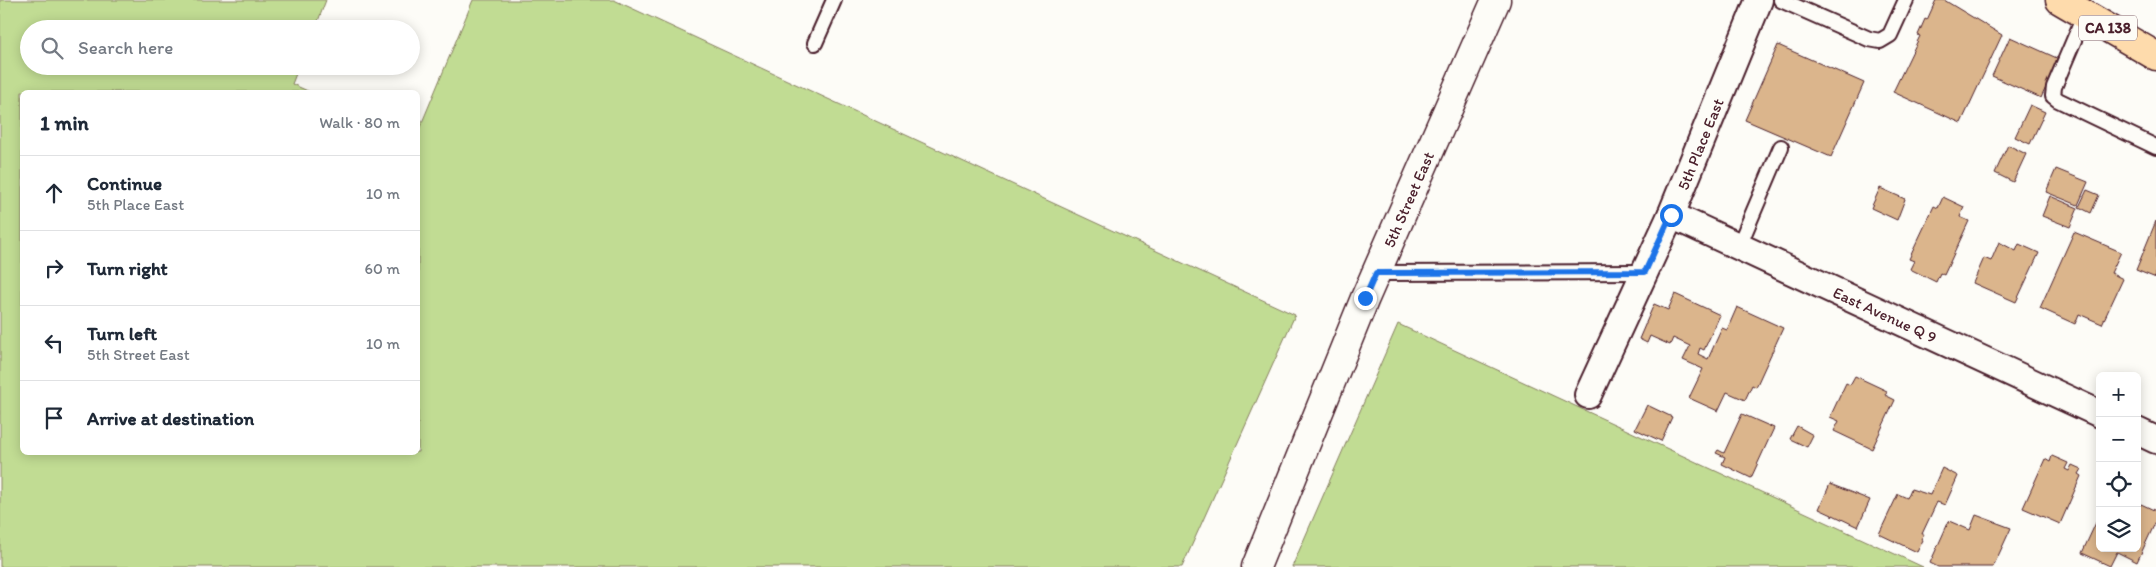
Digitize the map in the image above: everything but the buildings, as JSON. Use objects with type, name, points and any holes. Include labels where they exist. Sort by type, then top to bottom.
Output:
[{"type":"highway","name":"CA 138","points":[[2060,0],[2156,56]]},
{"type":"street","name":"5th Street East","points":[[1256,567],[1376,273],[1496,0]]},
{"type":"street","name":"5th Place East","points":[[1588,395],[1671,215],[1759,0]]},
{"type":"street","name":"East Avenue Q 9","points":[[1671,215],[2096,412]]},
{"type":"street","points":[[2141,433],[2156,440]]},
{"type":"lane","points":[[814,43],[834,0]]},
{"type":"lane","points":[[1781,0],[1880,41],[1890,35],[1906,0]]},
{"type":"lane","points":[[2085,14],[2054,87],[2053,96],[2156,147]]},
{"type":"lane","points":[[1738,246],[1782,147]]},
{"type":"lane","points":[[1376,273],[1645,272]]},
{"type":"green space","points":[[0,0],[326,0],[318,20],[20,20],[20,75],[296,75],[292,84],[306,90],[20,90],[20,455],[420,455],[420,127],[473,0],[614,0],[1295,315],[1182,567],[0,567]]},
{"type":"green space","points":[[1398,324],[1923,567],[1292,567]]},
{"type":"route","points":[[1365,298],[1376,273],[1645,272],[1671,215]]}]
